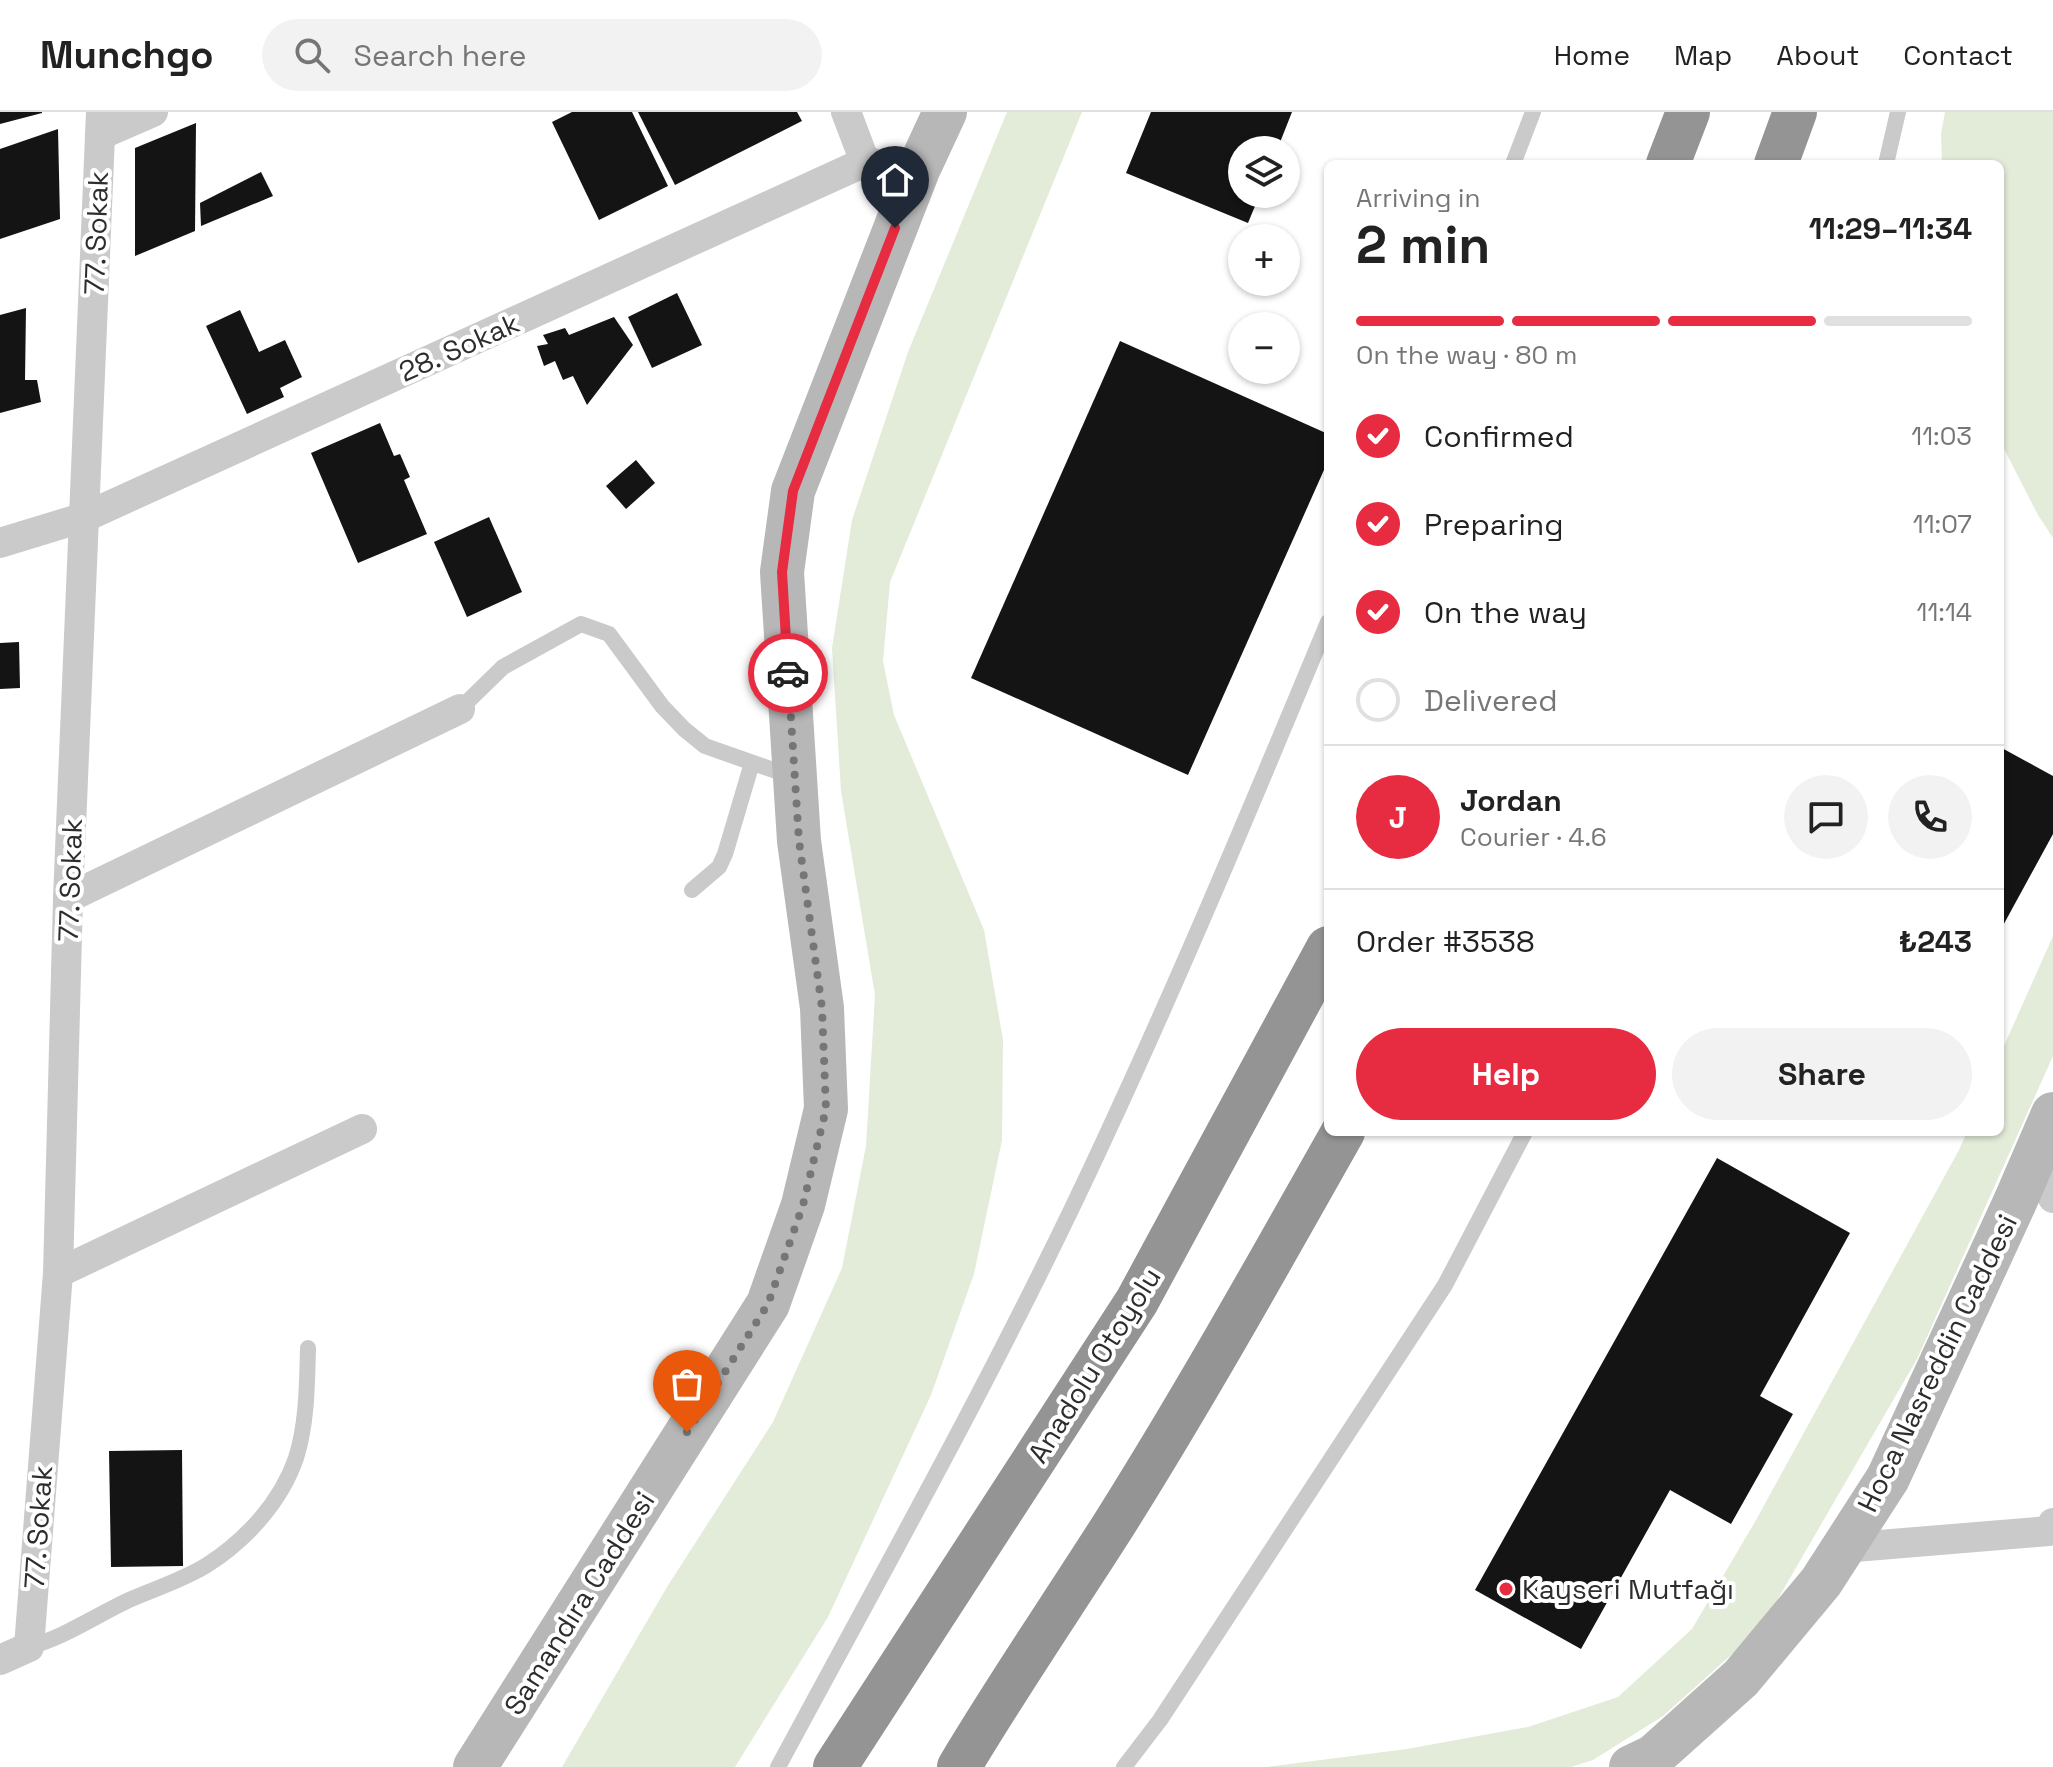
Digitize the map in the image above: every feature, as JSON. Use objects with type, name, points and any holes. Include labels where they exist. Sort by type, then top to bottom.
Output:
[{"type":"highway","points":[[1670,160],[1688,112]]},
{"type":"highway","points":[[1777,160],[1795,112]]},
{"type":"highway","name":"Anadolu Otoyolu","points":[[835,1767],[1137,1301],[1324,955]]},
{"type":"highway","points":[[959,1767],[1204,1376],[1341,1136]]},
{"type":"main road","name":"Samandıra Caddesi","points":[[475,1767],[768,1304],[803,1205],[826,1109],[822,1008],[799,841],[782,572],[793,491],[918,170],[945,112]]},
{"type":"main road","name":"Hoca Nasreddin Caddesi","points":[[1631,1767],[1654,1756],[1741,1678],[1821,1582],[1843,1548],[1888,1478],[2043,1180],[2053,1114]]},
{"type":"street","points":[[101,123],[153,112]]},
{"type":"street","points":[[846,112],[865,162],[918,170]]},
{"type":"street","name":"77. Sokak","points":[[29,1647],[58,1273],[68,898],[101,123]]},
{"type":"street","name":"28. Sokak","points":[[0,543],[85,517],[865,162]]},
{"type":"street","points":[[68,898],[460,709]]},
{"type":"street","points":[[58,1273],[362,1129]]},
{"type":"street","points":[[1843,1548],[2049,1531],[2053,1523]]},
{"type":"street","points":[[0,1660],[29,1647]]},
{"type":"lane","points":[[1515,160],[1533,112]]},
{"type":"lane","points":[[1887,160],[1898,112]]},
{"type":"lane","points":[[460,709],[503,667],[581,624],[609,634],[662,706],[705,746],[795,778]]},
{"type":"lane","points":[[778,1767],[990,1374],[1105,1139],[1239,836],[1324,632]]},
{"type":"lane","points":[[692,890],[719,867],[752,763]]},
{"type":"lane","points":[[1124,1767],[1160,1720],[1445,1285],[1523,1136]]},
{"type":"lane","points":[[29,1647],[51,1641],[123,1603],[205,1566],[253,1528],[275,1499],[296,1459],[306,1403],[308,1348]]},
{"type":"green space","points":[[1007,112],[1082,112],[890,582],[883,661],[894,715],[984,930],[1003,1040],[1002,1140],[974,1274],[931,1395],[828,1617],[735,1767],[562,1767],[667,1587],[773,1422],[842,1268],[866,1146],[875,995],[841,791],[832,648],[852,520],[908,352]]},
{"type":"green space","points":[[1945,112],[2053,112],[2053,538],[2004,449],[2004,160],[1942,160],[1941,134]]},
{"type":"green space","points":[[2053,936],[2053,1056],[1917,1359],[1761,1628],[1663,1716],[1593,1760],[1571,1767],[1266,1767],[1407,1749],[1528,1727],[1618,1697],[1692,1629],[1756,1520],[1965,1136],[2004,1136],[2004,1046]]},
{"type":"building","points":[[0,112],[42,112],[42,113],[0,124]]},
{"type":"building","points":[[572,112],[632,112],[668,186],[599,220],[552,122]]},
{"type":"building","points":[[638,112],[797,112],[802,121],[675,185]]},
{"type":"building","points":[[1151,112],[1292,112],[1283,136],[1228,136],[1228,208],[1254,208],[1248,223],[1126,173]]},
{"type":"building","points":[[196,123],[195,231],[135,256],[135,148]]},
{"type":"building","points":[[58,129],[60,219],[0,239],[0,149]]},
{"type":"building","points":[[261,172],[273,196],[201,226],[200,203]]},
{"type":"building","points":[[677,293],[702,345],[652,368],[628,317]]},
{"type":"building","points":[[26,308],[25,380],[37,380],[41,402],[0,413],[0,315]]},
{"type":"building","points":[[240,310],[259,352],[285,340],[302,377],[280,388],[284,397],[247,414],[206,326]]},
{"type":"building","points":[[614,317],[633,345],[587,405],[573,376],[563,380],[555,361],[544,366],[537,346],[548,344],[543,335],[565,328],[569,335]]},
{"type":"building","points":[[1120,341],[1324,432],[1324,470],[1188,775],[971,678]]},
{"type":"building","points":[[380,423],[394,456],[400,454],[410,477],[404,480],[427,534],[358,563],[311,453]]},
{"type":"building","points":[[636,460],[655,483],[626,509],[606,486]]},
{"type":"building","points":[[489,517],[522,592],[467,617],[434,542]]},
{"type":"building","points":[[19,642],[20,688],[0,689],[0,643]]},
{"type":"building","points":[[2004,749],[2053,776],[2053,834],[2004,924]]},
{"type":"building","points":[[1717,1158],[1850,1233],[1760,1396],[1793,1414],[1731,1524],[1670,1490],[1581,1649],[1475,1590]]},
{"type":"building","points":[[182,1450],[183,1566],[111,1567],[109,1451]]},
{"type":"way so far","points":[[687,1432],[768,1304],[803,1205],[826,1109],[822,1008],[799,841],[788,673]]},
{"type":"place","name":"Kayseri Mutfağı","points":[[1506,1589]]},
{"type":"route","points":[[788,673],[782,572],[793,491],[895,228]]}]
